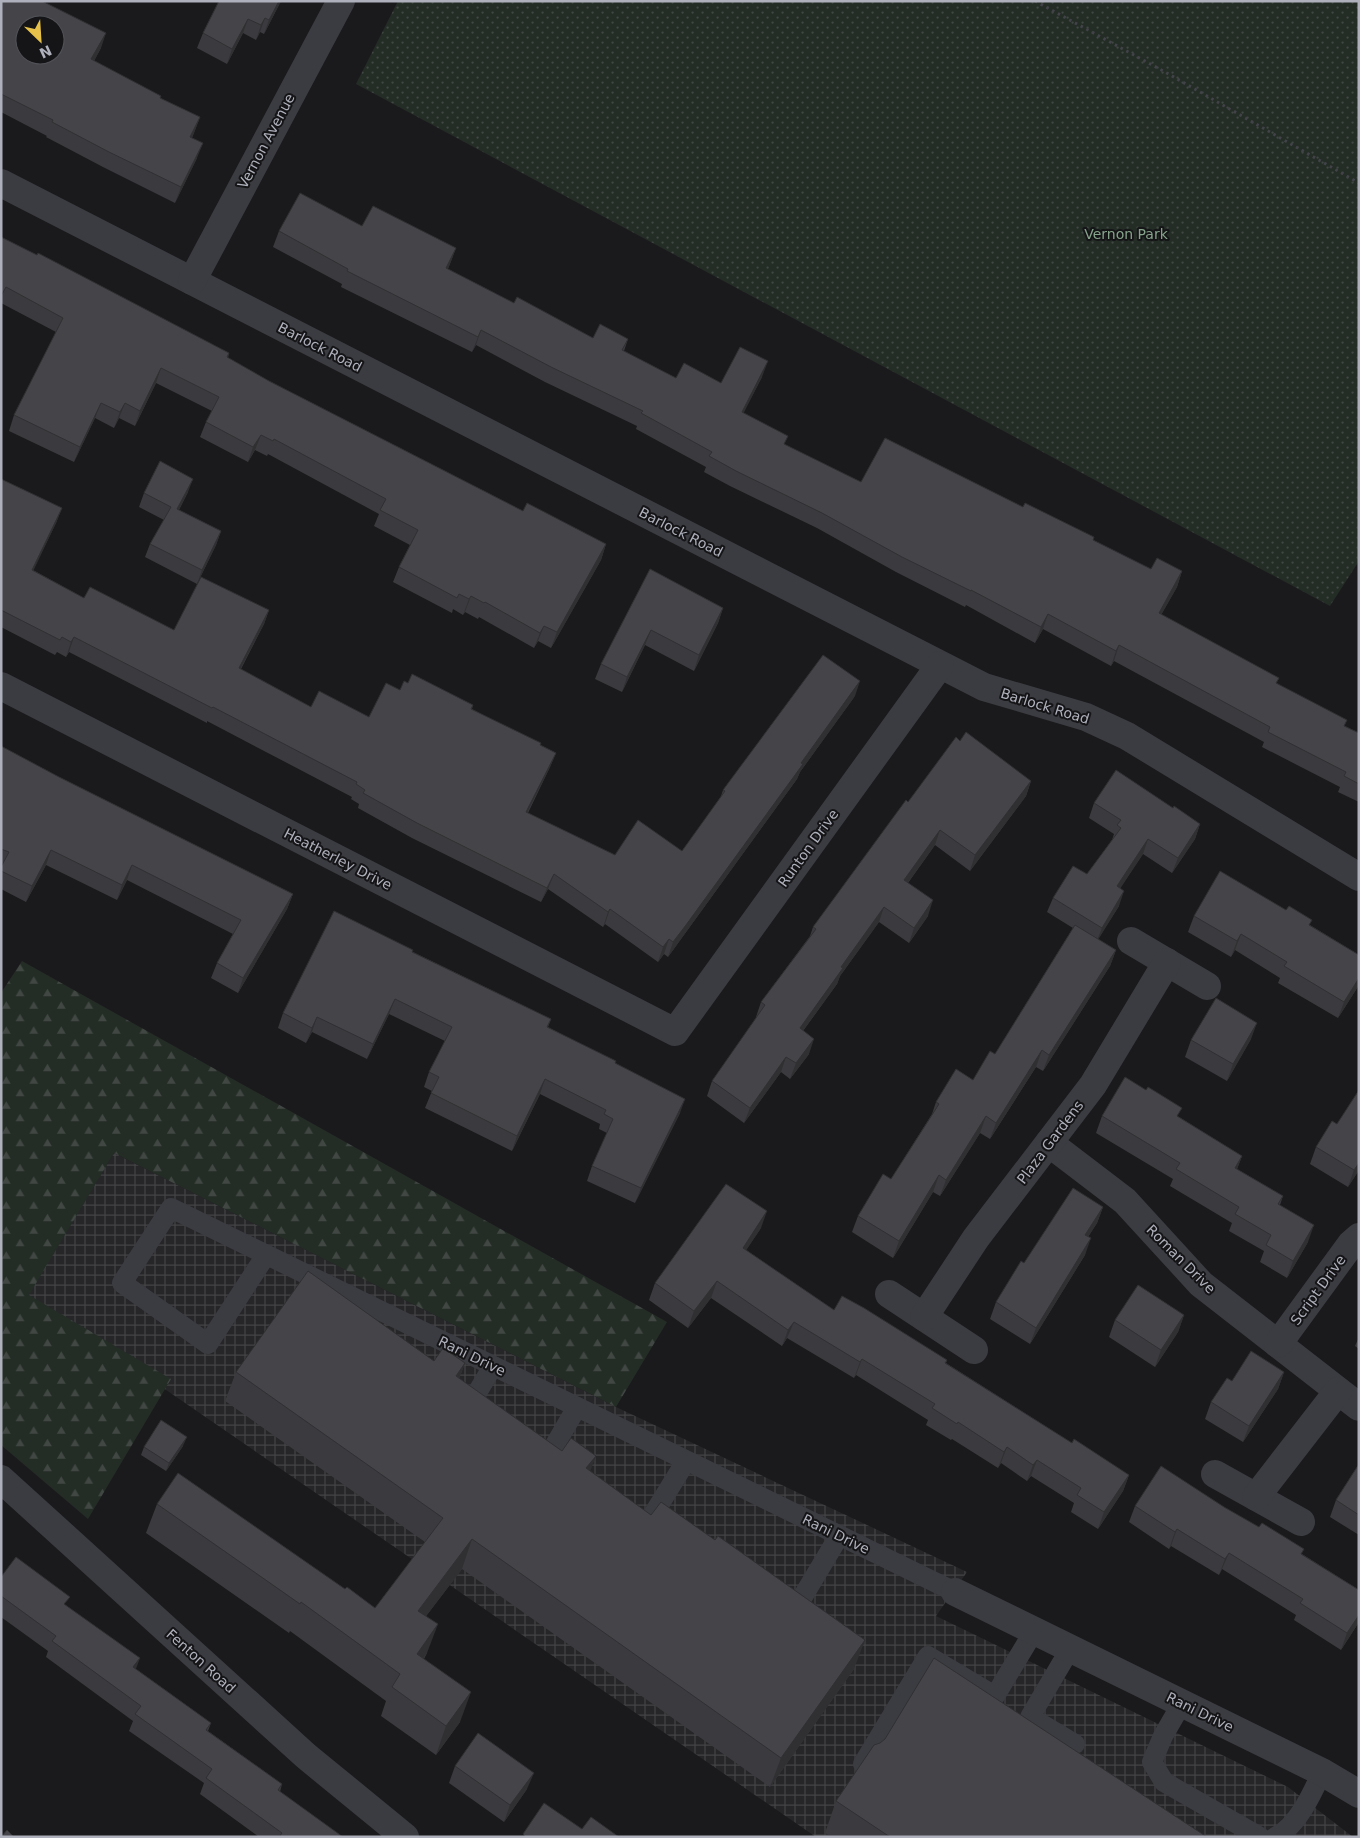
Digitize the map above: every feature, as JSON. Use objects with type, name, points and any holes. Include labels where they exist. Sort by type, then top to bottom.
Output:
[{"type":"street","name":"Vernon Avenue","points":[[192,281],[341,1]]},
{"type":"street","name":"Barlock Road","points":[[1,183],[984,687],[1086,717],[1127,736],[1359,876]]},
{"type":"street","name":"Runton Drive","points":[[675,1032],[940,665]]},
{"type":"street","name":"Heatherley Drive","points":[[1,686],[675,1032]]},
{"type":"street","points":[[1131,941],[1207,986]]},
{"type":"street","name":"Plaza Gardens","points":[[924,1317],[976,1238],[1093,1085],[1167,962]]},
{"type":"street","name":"Roman Drive","points":[[1049,1143],[1125,1201],[1202,1284],[1349,1399],[1256,1497]]},
{"type":"street","name":"Script Drive","points":[[1278,1344],[1351,1244],[1359,1237]]},
{"type":"street","points":[[889,1294],[974,1350]]},
{"type":"street","points":[[1215,1474],[1300,1522]]},
{"type":"street","name":"Fenton Road","points":[[1,1480],[306,1756],[405,1837]]},
{"type":"street","name":"Rani Drive","points":[[954,1592],[1322,1772],[1359,1794]]},
{"type":"lane","name":"Rani Drive","points":[[266,1255],[208,1344],[122,1284],[170,1208],[312,1277],[391,1324],[493,1366],[954,1592]]},
{"type":"lane","points":[[471,1403],[493,1366]]},
{"type":"lane","points":[[549,1455],[577,1407]]},
{"type":"lane","points":[[651,1518],[686,1461]]},
{"type":"lane","points":[[799,1603],[839,1536]]},
{"type":"lane","points":[[863,1764],[928,1656],[995,1696],[1034,1631]]},
{"type":"lane","points":[[1070,1649],[1030,1717],[1075,1744]]},
{"type":"lane","points":[[1182,1703],[1163,1736],[1152,1762],[1164,1782],[1260,1837]]},
{"type":"lane","points":[[1275,1837],[1284,1833],[1309,1801],[1322,1772]]},
{"type":"path","points":[[1035,1],[1165,72],[1359,183]]},
{"type":"shaded area","points":[[114,1153],[616,1407],[967,1572],[936,1616],[1288,1787],[1353,1837],[816,1837],[28,1295]]},
{"type":"green space","name":"Vernon Park","points":[[398,1],[1359,1],[1359,561],[1330,606],[356,84]]},
{"type":"green space","points":[[22,961],[667,1322],[616,1407],[114,1153],[29,1295],[171,1379],[88,1519],[1,1445],[1,993]]},
{"type":"building","points":[[1,1],[42,1],[106,33],[91,59],[161,96],[160,98],[200,117],[190,137],[203,143],[181,187],[109,152],[52,122],[53,120],[1,94]]},
{"type":"building","points":[[219,1],[279,1],[269,20],[265,18],[261,25],[248,19],[232,49],[203,33]]},
{"type":"building","points":[[300,193],[362,226],[373,206],[456,248],[446,268],[514,303],[517,297],[593,338],[600,324],[628,339],[622,350],[676,378],[684,363],[721,383],[740,347],[768,361],[742,412],[788,436],[784,444],[861,482],[885,438],[1023,507],[1025,503],[1094,537],[1093,540],[1151,569],[1157,558],[1182,571],[1159,613],[1279,678],[1276,683],[1347,720],[1344,726],[1359,733],[1359,784],[1344,776],[1346,772],[1268,732],[1270,727],[1119,645],[1116,651],[1048,614],[1041,627],[971,590],[902,557],[822,513],[736,471],[709,456],[712,452],[641,413],[643,411],[551,367],[481,330],[478,337],[347,271],[348,269],[279,231]]},
{"type":"building","points":[[1,237],[37,255],[38,253],[229,353],[227,357],[269,381],[523,511],[527,503],[606,544],[557,632],[544,626],[540,633],[485,602],[471,596],[469,599],[459,594],[457,598],[399,567],[418,530],[380,510],[386,499],[274,439],[273,441],[261,435],[253,447],[206,422],[219,397],[161,368],[140,411],[125,403],[120,412],[101,403],[80,447],[14,415],[63,318],[6,287],[1,296]]},
{"type":"building","points":[[160,461],[193,479],[177,509],[221,531],[202,570],[150,544],[171,507],[144,493]]},
{"type":"building","points":[[1,479],[62,508],[32,570],[84,598],[90,587],[174,630],[201,577],[269,610],[239,668],[311,707],[319,691],[369,717],[386,683],[400,690],[404,681],[408,683],[412,674],[473,705],[471,709],[541,743],[540,745],[556,753],[526,812],[615,855],[638,820],[682,851],[725,791],[723,790],[823,655],[860,681],[801,763],[803,764],[686,925],[673,942],[669,939],[663,947],[610,909],[608,912],[554,874],[547,888],[417,823],[363,793],[365,790],[356,784],[357,782],[213,707],[74,637],[71,642],[62,637],[60,640],[1,610]]},
{"type":"building","points":[[650,569],[723,608],[699,655],[651,630],[627,677],[601,664]]},
{"type":"building","points":[[966,732],[1031,781],[975,855],[940,830],[904,880],[933,900],[914,928],[884,907],[800,1028],[814,1039],[796,1063],[786,1057],[750,1108],[712,1081],[765,1005],[761,1002],[816,929],[813,927],[906,800],[908,802],[956,737],[960,741]]},
{"type":"building","points":[[1,746],[293,894],[243,978],[217,963],[241,920],[132,865],[122,885],[51,850],[32,886],[1,871],[1,867],[9,852],[1,849]]},
{"type":"building","points":[[1116,770],[1200,824],[1178,858],[1148,839],[1117,886],[1124,891],[1102,928],[1053,898],[1073,866],[1087,874],[1121,828],[1117,825],[1121,820],[1094,803]]},
{"type":"building","points":[[1220,871],[1286,910],[1289,906],[1312,920],[1309,925],[1359,955],[1359,978],[1344,1002],[1284,966],[1287,962],[1241,934],[1237,941],[1194,916]]},
{"type":"building","points":[[334,911],[413,950],[412,952],[551,1019],[547,1027],[616,1061],[615,1063],[685,1099],[641,1188],[592,1166],[613,1119],[604,1114],[606,1110],[545,1079],[517,1136],[431,1093],[439,1077],[429,1072],[452,1027],[395,999],[373,1044],[317,1017],[312,1028],[283,1013]]},
{"type":"building","points":[[1075,925],[1116,950],[1049,1055],[1042,1050],[996,1123],[986,1116],[946,1180],[939,1175],[899,1241],[858,1216],[883,1174],[891,1179],[939,1104],[936,1102],[956,1069],[973,1080],[990,1051],[995,1054]]},
{"type":"building","points":[[1216,998],[1257,1023],[1233,1064],[1191,1040]]},
{"type":"building","points":[[1125,1077],[1146,1090],[1148,1087],[1182,1108],[1177,1116],[1242,1156],[1235,1168],[1283,1196],[1278,1204],[1314,1225],[1293,1261],[1266,1245],[1271,1235],[1235,1214],[1239,1207],[1176,1169],[1180,1163],[1102,1116]]},
{"type":"building","points":[[1359,1090],[1359,1163],[1354,1170],[1316,1147],[1332,1121],[1337,1124]]},
{"type":"building","points":[[726,1184],[767,1211],[743,1248],[834,1310],[842,1296],[864,1308],[947,1360],[945,1363],[1072,1443],[1074,1439],[1129,1475],[1104,1512],[1077,1495],[1081,1488],[1037,1460],[1033,1465],[1007,1447],[1004,1452],[958,1422],[957,1424],[932,1408],[935,1404],[862,1359],[860,1362],[794,1322],[788,1330],[717,1281],[694,1311],[655,1283]]},
{"type":"building","points":[[1073,1188],[1103,1207],[1085,1235],[1091,1238],[1036,1328],[996,1302],[1021,1261],[1024,1263]]},
{"type":"building","points":[[308,1271],[434,1361],[443,1348],[465,1363],[456,1376],[562,1451],[571,1438],[596,1456],[586,1468],[651,1515],[661,1502],[715,1540],[718,1536],[865,1640],[781,1758],[472,1539],[418,1611],[438,1624],[417,1654],[471,1692],[446,1726],[392,1687],[400,1674],[301,1602],[300,1604],[157,1504],[178,1473],[375,1608],[443,1518],[236,1372]]},
{"type":"building","points":[[1138,1285],[1184,1315],[1161,1350],[1115,1320]]},
{"type":"building","points":[[1251,1351],[1284,1372],[1249,1426],[1211,1402],[1227,1378],[1232,1381]]},
{"type":"building","points":[[161,1420],[187,1437],[169,1463],[144,1447]]},
{"type":"building","points":[[1359,1464],[1359,1515],[1336,1500]]},
{"type":"building","points":[[1161,1466],[1224,1507],[1259,1527],[1262,1523],[1304,1549],[1301,1554],[1359,1590],[1359,1615],[1347,1633],[1300,1603],[1303,1599],[1229,1553],[1225,1559],[1177,1529],[1175,1532],[1135,1506]]},
{"type":"building","points":[[16,1557],[70,1597],[64,1604],[140,1658],[133,1667],[211,1723],[206,1730],[282,1784],[278,1790],[343,1837],[279,1837],[282,1833],[206,1778],[212,1769],[135,1714],[141,1706],[52,1641],[56,1636],[1,1596],[1,1577]]},
{"type":"building","points":[[934,1658],[1207,1837],[890,1837],[836,1801],[874,1745],[885,1739]]},
{"type":"building","points":[[478,1733],[534,1773],[510,1805],[455,1766]]},
{"type":"building","points":[[544,1803],[582,1829],[591,1817],[619,1837],[526,1837],[523,1834]]},
{"type":"building","points":[[7,1830],[14,1837],[1,1837]]}]
